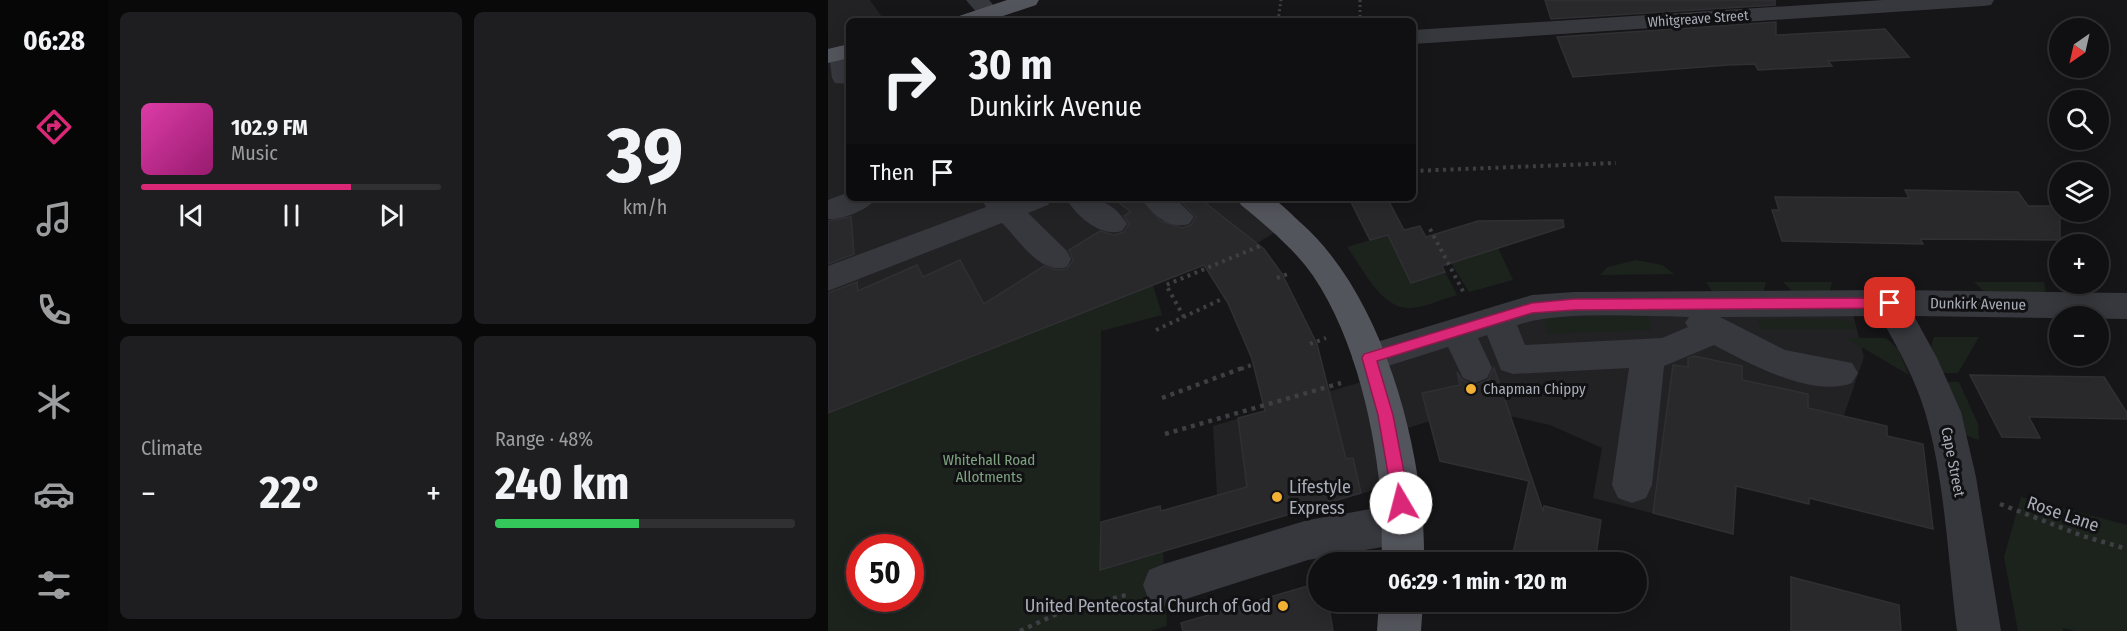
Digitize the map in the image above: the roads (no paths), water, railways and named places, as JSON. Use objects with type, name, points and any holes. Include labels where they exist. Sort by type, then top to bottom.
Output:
[{"type":"main road","points":[[974,18],[1028,0]]},
{"type":"main road","points":[[1255,201],[1291,230],[1327,272],[1358,370],[1386,415],[1404,543]]},
{"type":"main road","points":[[1399,631],[1400,612]]},
{"type":"street","name":"Whitgreave Street","points":[[1416,37],[1983,0]]},
{"type":"street","points":[[839,53],[844,78]]},
{"type":"street","points":[[831,210],[854,201]]},
{"type":"street","points":[[828,279],[1000,204],[1019,201]]},
{"type":"street","points":[[1084,201],[1112,224]]},
{"type":"street","points":[[1160,201],[1179,216]]},
{"type":"street","points":[[1000,204],[1056,259]]},
{"type":"street","name":"Dunkirk Avenue","points":[[1358,370],[1458,331],[1532,308],[1574,305],[1703,330],[1890,303],[2127,306]]},
{"type":"street","name":"Cape Street","points":[[1890,303],[1920,358],[1943,412],[1957,477],[1979,631]]},
{"type":"street","points":[[1498,318],[1513,360],[1664,352],[1703,330],[1779,375],[1840,373]]},
{"type":"street","points":[[1458,331],[1474,368]]},
{"type":"street","points":[[1632,485],[1648,353]]},
{"type":"street","points":[[1164,585],[1308,540],[1404,543]]},
{"type":"place","name":"Chapman Chippy","points":[[1471,389]]},
{"type":"place","name":"Lifestyle Express","points":[[1277,497]]},
{"type":"place","name":"United Pentecostal Church of God","points":[[1283,606]]},
{"type":"park label","name":"Whitehall Road Allotments","points":[[989,468]]}]
